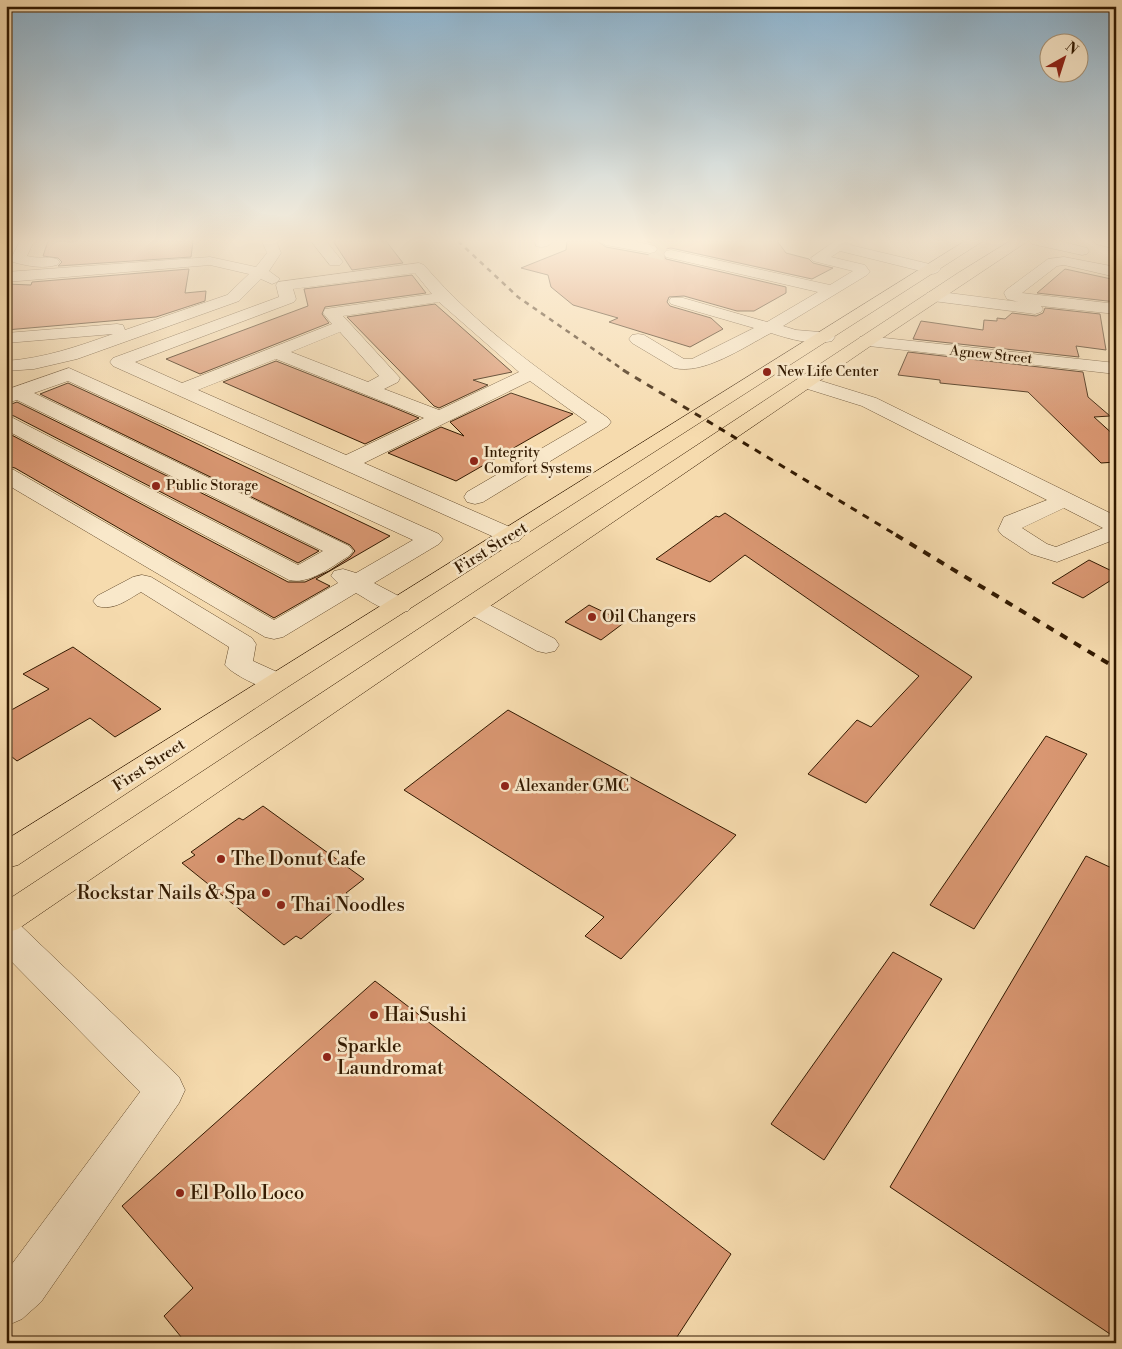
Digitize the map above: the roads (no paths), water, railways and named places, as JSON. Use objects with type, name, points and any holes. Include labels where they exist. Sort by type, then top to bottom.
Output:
[{"type":"main road","name":"First Street","points":[[6,856],[276,682],[878,304]]},
{"type":"main road","points":[[6,919],[921,304]]},
{"type":"main road","points":[[826,337],[866,341]]},
{"type":"street","points":[[6,366],[34,364],[71,355],[217,304]]},
{"type":"street","points":[[275,304],[119,362],[511,536]]},
{"type":"street","points":[[368,389],[391,378],[332,313],[395,304]]},
{"type":"street","points":[[451,304],[531,373],[602,422],[475,497]]},
{"type":"street","points":[[688,304],[795,335],[826,337]]},
{"type":"street","points":[[638,339],[680,364],[695,364],[770,327],[809,304]]},
{"type":"street","points":[[989,304],[1116,316]]},
{"type":"street","points":[[1067,304],[1116,309]]},
{"type":"street","points":[[6,338],[156,326]]},
{"type":"street","points":[[182,390],[275,352],[348,332]]},
{"type":"street","name":"Agnew Street","points":[[866,341],[1116,369]]},
{"type":"street","points":[[275,352],[439,417]]},
{"type":"street","points":[[347,463],[531,373]]},
{"type":"street","points":[[6,475],[274,631],[431,539],[69,374],[12,395]]},
{"type":"street","points":[[805,382],[869,402],[1065,500],[1115,525],[1116,531],[1057,554],[1039,549],[1010,530],[1012,522],[1065,500]]},
{"type":"street","points":[[6,422],[298,575],[341,551],[12,395]]},
{"type":"street","points":[[319,563],[399,606]]},
{"type":"street","points":[[106,601],[142,582],[243,644],[239,665],[276,682]]},
{"type":"street","points":[[473,606],[546,645]]},
{"type":"street","points":[[6,932],[165,1090],[24,1286],[6,1303]]},
{"type":"railway","points":[[528,304],[625,371]]},
{"type":"railway","points":[[623,370],[898,536]]},
{"type":"railway","points":[[896,535],[1116,668]]},
{"type":"place","name":"New Life Center","points":[[767,372]]},
{"type":"place","name":"Integrity Comfort Systems","points":[[474,461]]},
{"type":"place","name":"Public Storage","points":[[156,486]]},
{"type":"place","name":"Oil Changers","points":[[592,617]]},
{"type":"place","name":"Alexander GMC","points":[[505,786]]},
{"type":"place","name":"The Donut Cafe","points":[[221,859]]},
{"type":"place","name":"Rockstar Nails & Spa","points":[[266,893]]},
{"type":"place","name":"Thai Noodles","points":[[281,905]]},
{"type":"place","name":"Hai Sushi","points":[[374,1015]]},
{"type":"place","name":"Sparkle Laundromat","points":[[327,1057]]},
{"type":"place","name":"El Pollo Loco","points":[[180,1193]]}]
